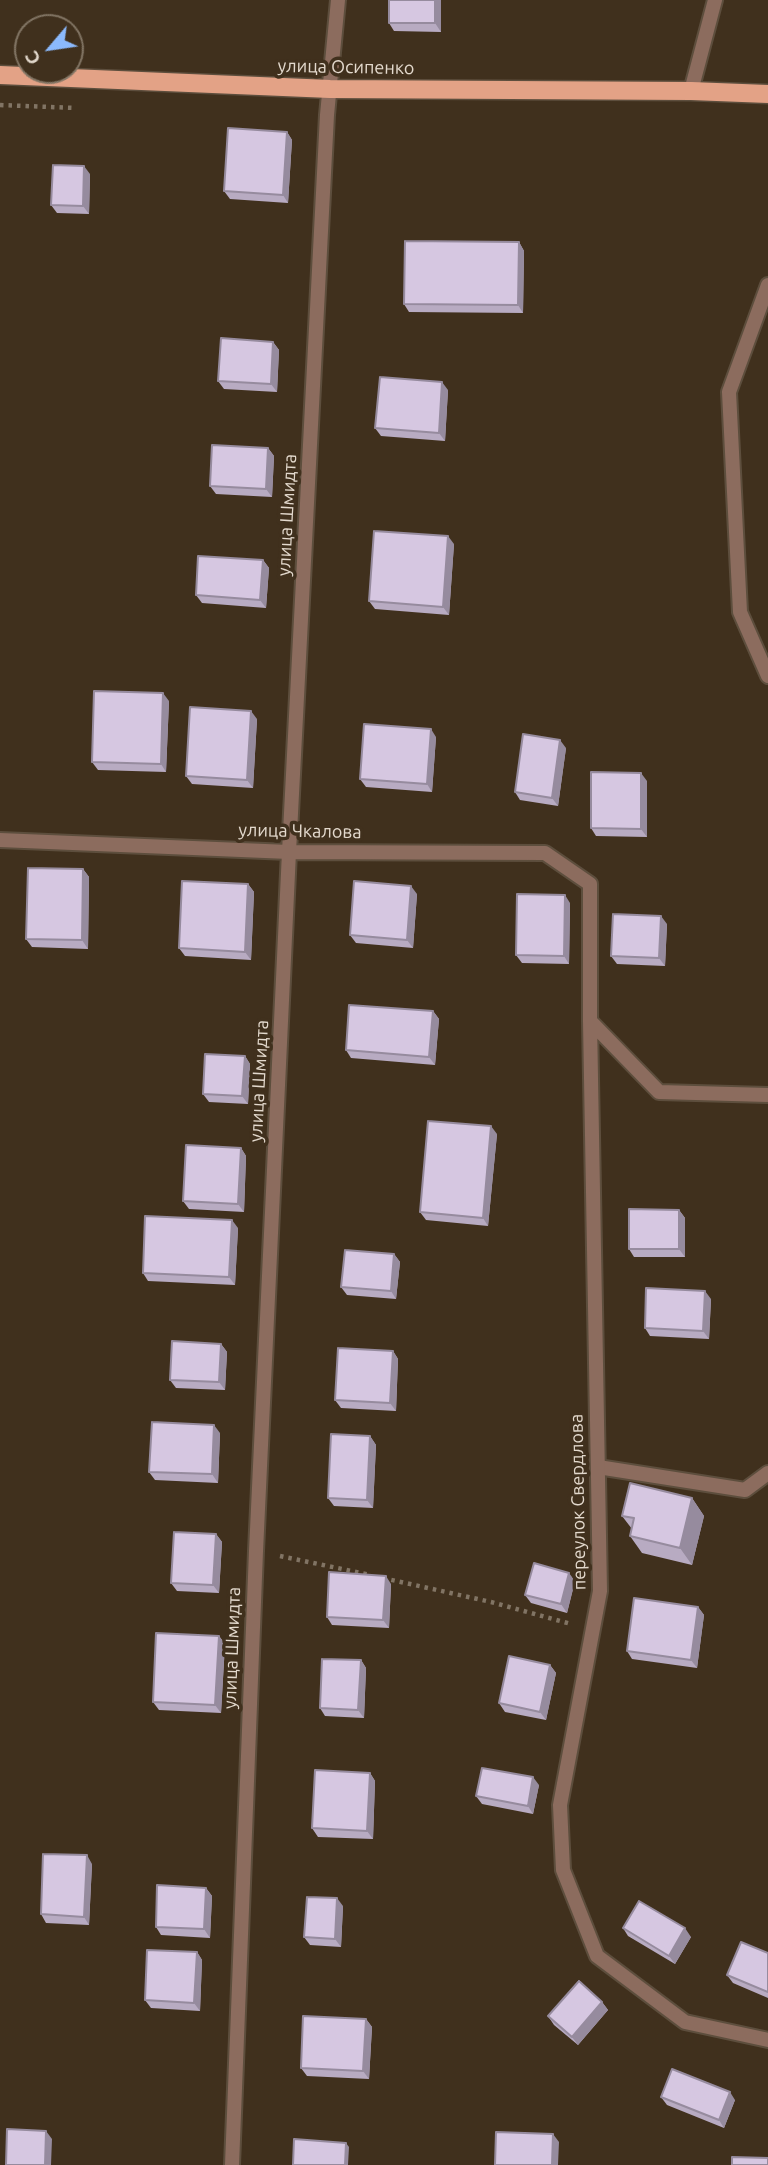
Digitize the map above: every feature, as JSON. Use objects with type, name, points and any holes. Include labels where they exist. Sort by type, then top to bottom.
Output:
[{"type":"main road","name":"улица Осипенко","points":[[0,75],[330,89],[691,91],[768,94]]},
{"type":"street","name":"улица Шмидта","points":[[232,2165],[256,1551],[289,852],[330,89],[338,0]]},
{"type":"street","points":[[691,91],[715,0]]},
{"type":"street","points":[[768,285],[729,392],[740,612],[768,676]]},
{"type":"street","name":"улица Чкалова","points":[[0,839],[289,852],[545,853],[590,884]]},
{"type":"street","name":"переулок Свердлова","points":[[590,884],[600,1591],[559,1805],[563,1870],[597,1956],[684,2022],[768,2040]]},
{"type":"street","points":[[590,1021],[659,1092],[768,1095]]},
{"type":"street","points":[[598,1467],[745,1490],[768,1473]]},
{"type":"path","points":[[256,1551],[491,1602],[592,1630]]},
{"type":"building","points":[[389,0],[435,0],[435,23],[389,23]]},
{"type":"building","points":[[228,128],[287,132],[283,195],[224,191]]},
{"type":"building","points":[[53,165],[84,166],[83,206],[51,205]]},
{"type":"building","points":[[405,241],[519,242],[518,305],[404,304]]},
{"type":"building","points":[[221,338],[273,342],[271,384],[218,381]]},
{"type":"building","points":[[380,377],[442,382],[439,433],[375,428]]},
{"type":"building","points":[[212,445],[268,448],[266,489],[210,486]]},
{"type":"building","points":[[374,531],[448,536],[443,607],[369,601]]},
{"type":"building","points":[[198,556],[263,560],[260,600],[196,595]]},
{"type":"building","points":[[94,691],[163,693],[161,764],[92,762]]},
{"type":"building","points":[[190,707],[251,711],[247,780],[186,776]]},
{"type":"building","points":[[364,724],[431,729],[427,784],[360,779]]},
{"type":"building","points":[[523,734],[560,740],[552,798],[515,792]]},
{"type":"building","points":[[591,772],[641,773],[641,829],[591,828]]},
{"type":"building","points":[[28,868],[83,869],[82,940],[26,939]]},
{"type":"building","points":[[182,881],[248,884],[245,952],[179,948]]},
{"type":"building","points":[[354,881],[411,886],[407,940],[350,935]]},
{"type":"building","points":[[517,894],[565,895],[564,956],[516,955]]},
{"type":"building","points":[[613,914],[661,916],[659,958],[611,956]]},
{"type":"building","points":[[349,1005],[433,1011],[429,1057],[346,1050]]},
{"type":"building","points":[[205,1054],[245,1056],[242,1096],[203,1094]]},
{"type":"building","points":[[428,1121],[491,1126],[483,1218],[420,1212]]},
{"type":"building","points":[[186,1145],[241,1148],[238,1204],[183,1201]]},
{"type":"building","points":[[629,1209],[679,1210],[679,1249],[629,1249]]},
{"type":"building","points":[[145,1216],[232,1220],[229,1277],[143,1273]]},
{"type":"building","points":[[345,1250],[394,1254],[391,1291],[341,1287]]},
{"type":"building","points":[[646,1288],[705,1291],[703,1331],[645,1328]]},
{"type":"building","points":[[172,1341],[221,1344],[219,1382],[170,1380]]},
{"type":"building","points":[[338,1348],[393,1351],[390,1403],[335,1400]]},
{"type":"building","points":[[152,1422],[214,1425],[212,1474],[149,1472]]},
{"type":"building","points":[[331,1434],[370,1436],[367,1500],[328,1498]]},
{"type":"building","points":[[630,1483],[692,1498],[680,1548],[630,1536],[634,1518],[622,1516]]},
{"type":"building","points":[[174,1532],[216,1534],[213,1585],[171,1583]]},
{"type":"building","points":[[534,1563],[569,1573],[561,1604],[525,1595]]},
{"type":"building","points":[[329,1572],[386,1576],[383,1620],[327,1617]]},
{"type":"building","points":[[634,1598],[698,1607],[691,1660],[627,1651]]},
{"type":"building","points":[[156,1633],[219,1636],[215,1705],[153,1702]]},
{"type":"building","points":[[509,1656],[550,1665],[540,1712],[499,1703]]},
{"type":"building","points":[[322,1659],[361,1660],[358,1710],[320,1708]]},
{"type":"building","points":[[482,1768],[533,1777],[528,1806],[476,1796]]},
{"type":"building","points":[[315,1770],[370,1773],[367,1831],[312,1828]]},
{"type":"building","points":[[43,1854],[87,1855],[84,1917],[41,1914]]},
{"type":"building","points":[[157,1885],[206,1888],[204,1929],[156,1927]]},
{"type":"building","points":[[307,1897],[337,1898],[335,1939],[304,1937]]},
{"type":"building","points":[[639,1901],[685,1928],[669,1956],[623,1928]]},
{"type":"building","points":[[741,1942],[768,1953],[768,1992],[727,1975]]},
{"type":"building","points":[[147,1950],[197,1952],[194,2003],[145,2000]]},
{"type":"building","points":[[579,1981],[602,2002],[572,2037],[548,2016]]},
{"type":"building","points":[[303,2016],[366,2019],[363,2071],[301,2068]]},
{"type":"building","points":[[672,2069],[730,2092],[719,2120],[661,2097]]},
{"type":"building","points":[[7,2129],[46,2131],[45,2165],[6,2165]]},
{"type":"building","points":[[496,2132],[553,2134],[552,2165],[495,2165]]},
{"type":"building","points":[[294,2139],[346,2143],[345,2165],[293,2165]]},
{"type":"building","points":[[732,2157],[768,2158],[768,2165],[732,2165]]}]
